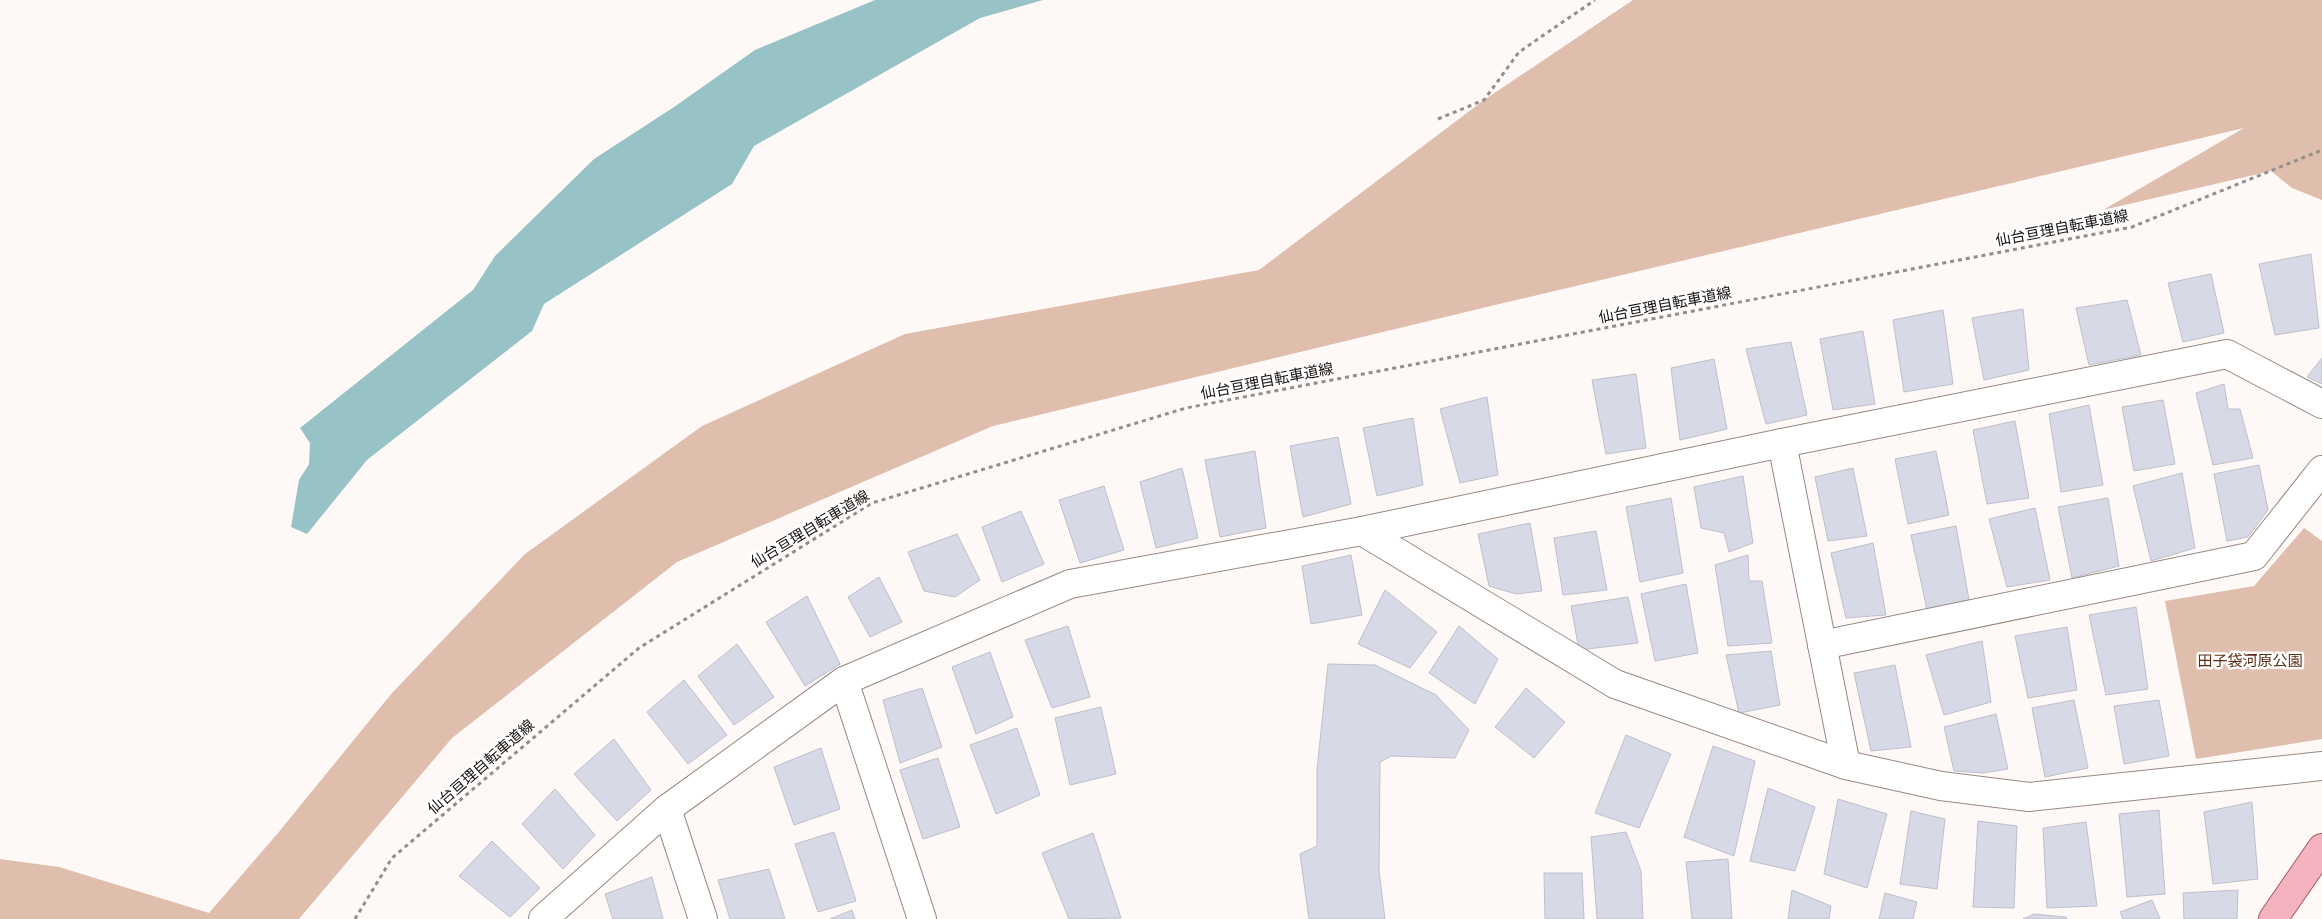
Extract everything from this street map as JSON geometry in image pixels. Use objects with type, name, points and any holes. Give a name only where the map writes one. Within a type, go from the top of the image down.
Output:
[{"type":"main road","points":[[2273,919],[2322,848]]},
{"type":"street","points":[[543,919],[667,809],[844,681],[1070,584],[1362,531],[1782,443],[2227,354],[2322,404]]},
{"type":"street","points":[[1782,443],[1846,765]]},
{"type":"street","points":[[1822,645],[2254,556],[2322,470]]},
{"type":"street","points":[[1362,531],[1615,684],[1846,765],[1941,786],[2029,796],[2322,766]]},
{"type":"street","points":[[844,681],[922,919]]},
{"type":"street","points":[[667,809],[703,919]]},
{"type":"path","points":[[1438,119],[1484,100],[1519,52],[1595,0]]},
{"type":"path","name":"仙台亘理自転車道線","points":[[355,919],[392,858],[639,648],[872,502],[1186,408],[2132,227],[2322,150]]},
{"type":"green space","points":[[1633,0],[2322,0],[2322,200],[2292,188],[2271,171],[2103,210],[2244,128],[993,426],[677,562],[452,738],[299,919],[0,919],[0,859],[59,867],[209,913],[278,833],[392,693],[525,554],[702,426],[905,334],[1259,270],[1484,100]]},
{"type":"green space","name":"田子袋河原公園","points":[[2304,528],[2322,541],[2322,739],[2196,759],[2165,601],[2254,586]]},
{"type":"water","points":[[875,0],[1043,0],[980,18],[754,146],[732,184],[544,304],[532,331],[367,460],[307,534],[291,527],[299,480],[309,464],[310,443],[300,428],[473,290],[495,256],[594,159],[674,107],[755,50]]},
{"type":"building","points":[[2311,254],[2319,328],[2275,335],[2259,264]]},
{"type":"building","points":[[2211,274],[2224,333],[2183,342],[2168,283]]},
{"type":"building","points":[[2127,300],[2141,355],[2089,365],[2076,308]]},
{"type":"building","points":[[2023,309],[2029,370],[1984,380],[1972,318]]},
{"type":"building","points":[[1943,310],[1953,384],[1904,392],[1893,320]]},
{"type":"building","points":[[1863,331],[1875,404],[1833,410],[1820,339]]},
{"type":"building","points":[[1791,342],[1807,415],[1766,424],[1746,349]]},
{"type":"building","points":[[2322,358],[2322,384],[2307,377]]},
{"type":"building","points":[[1714,359],[1727,429],[1680,440],[1671,368]]},
{"type":"building","points":[[1636,374],[1646,448],[1606,454],[1592,380]]},
{"type":"building","points":[[2224,384],[2228,409],[2240,409],[2253,458],[2213,465],[2196,393]]},
{"type":"building","points":[[1487,397],[1498,475],[1460,483],[1440,409]]},
{"type":"building","points":[[2163,400],[2175,464],[2134,471],[2122,407]]},
{"type":"building","points":[[2089,405],[2103,485],[2061,492],[2049,414]]},
{"type":"building","points":[[1413,418],[1423,485],[1377,496],[1363,428]]},
{"type":"building","points":[[2015,421],[2029,498],[1987,504],[1973,430]]},
{"type":"building","points":[[1338,437],[1351,504],[1303,517],[1290,446]]},
{"type":"building","points":[[1255,451],[1266,528],[1220,537],[1205,460]]},
{"type":"building","points":[[1936,451],[1949,515],[1908,524],[1895,459]]},
{"type":"building","points":[[2259,465],[2268,510],[2248,537],[2227,541],[2214,474]]},
{"type":"building","points":[[1182,468],[1198,538],[1156,548],[1140,482]]},
{"type":"building","points":[[1853,468],[1867,536],[1828,541],[1815,477]]},
{"type":"building","points":[[2182,473],[2195,548],[2151,561],[2133,486]]},
{"type":"building","points":[[1743,476],[1753,543],[1729,552],[1724,533],[1701,528],[1694,487]]},
{"type":"building","points":[[1104,486],[1124,550],[1080,563],[1059,500]]},
{"type":"building","points":[[1671,498],[1683,573],[1640,582],[1626,507]]},
{"type":"building","points":[[2108,498],[2119,566],[2072,578],[2058,507]]},
{"type":"building","points":[[2035,508],[2050,580],[2007,587],[1989,519]]},
{"type":"building","points":[[1021,511],[1044,564],[1002,582],[982,527]]},
{"type":"building","points":[[1530,523],[1542,591],[1516,594],[1489,586],[1478,534]]},
{"type":"building","points":[[1956,526],[1969,600],[1927,610],[1911,535]]},
{"type":"building","points":[[1596,531],[1607,590],[1563,595],[1554,538]]},
{"type":"building","points":[[957,534],[980,580],[955,597],[924,591],[908,552]]},
{"type":"building","points":[[1873,543],[1886,615],[1846,618],[1831,553]]},
{"type":"building","points":[[1351,555],[1362,615],[1311,624],[1302,566]]},
{"type":"building","points":[[1748,555],[1749,581],[1762,581],[1772,643],[1728,646],[1715,565]]},
{"type":"building","points":[[879,577],[902,622],[870,637],[848,597]]},
{"type":"building","points":[[1686,584],[1698,653],[1655,661],[1641,594]]},
{"type":"building","points":[[1385,590],[1437,632],[1410,668],[1358,644]]},
{"type":"building","points":[[807,596],[840,664],[805,686],[766,622]]},
{"type":"building","points":[[1628,597],[1638,643],[1579,650],[1571,606]]},
{"type":"building","points":[[2136,607],[2148,689],[2106,695],[2089,615]]},
{"type":"building","points":[[1068,626],[1090,697],[1052,708],[1025,640]]},
{"type":"building","points":[[1459,626],[1498,659],[1475,704],[1429,673]]},
{"type":"building","points":[[2067,627],[2077,690],[2028,698],[2015,636]]},
{"type":"building","points":[[1982,641],[1991,702],[1944,715],[1926,655]]},
{"type":"building","points":[[737,644],[774,697],[734,725],[698,676]]},
{"type":"building","points":[[1771,651],[1780,705],[1739,713],[1726,655]]},
{"type":"building","points":[[990,652],[1013,717],[976,734],[952,667]]},
{"type":"building","points":[[1328,664],[1375,665],[1436,695],[1469,730],[1455,758],[1391,756],[1380,762],[1379,871],[1385,919],[1309,919],[1300,854],[1317,846],[1317,770]]},
{"type":"building","points":[[1895,665],[1911,747],[1871,751],[1854,673]]},
{"type":"building","points":[[684,680],[727,735],[688,764],[647,712]]},
{"type":"building","points":[[922,688],[942,747],[900,763],[883,700]]},
{"type":"building","points":[[1526,688],[1565,722],[1534,758],[1495,727]]},
{"type":"building","points":[[2074,700],[2088,768],[2045,777],[2032,708]]},
{"type":"building","points":[[2159,700],[2169,756],[2124,764],[2114,706]]},
{"type":"building","points":[[1101,707],[1116,774],[1070,785],[1055,718]]},
{"type":"building","points":[[1996,714],[2008,769],[1983,773],[1954,771],[1944,727]]},
{"type":"building","points":[[1017,728],[1040,795],[996,814],[970,745]]},
{"type":"building","points":[[1626,735],[1671,754],[1639,828],[1595,813]]},
{"type":"building","points":[[614,739],[651,790],[617,821],[574,774]]},
{"type":"building","points":[[1713,746],[1755,761],[1734,856],[1684,837]]},
{"type":"building","points":[[821,748],[840,809],[794,825],[774,767]]},
{"type":"building","points":[[938,758],[960,827],[923,839],[900,770]]},
{"type":"building","points":[[1768,788],[1815,807],[1795,871],[1750,861]]},
{"type":"building","points":[[555,789],[595,835],[563,869],[522,824]]},
{"type":"building","points":[[1838,799],[1887,814],[1867,888],[1824,874]]},
{"type":"building","points":[[2252,802],[2258,879],[2213,884],[2204,812]]},
{"type":"building","points":[[2159,810],[2165,894],[2127,897],[2119,814]]},
{"type":"building","points":[[1911,811],[1945,819],[1937,889],[1900,884]]},
{"type":"building","points":[[1978,821],[2017,826],[2014,908],[1973,907]]},
{"type":"building","points":[[2086,822],[2097,906],[2047,908],[2043,828]]},
{"type":"building","points":[[834,832],[856,901],[818,912],[795,844]]},
{"type":"building","points":[[1626,832],[1641,871],[1643,919],[1597,919],[1591,837]]},
{"type":"building","points":[[1093,833],[1121,918],[1069,919],[1042,853]]},
{"type":"building","points":[[492,841],[540,888],[510,917],[459,876]]},
{"type":"building","points":[[1728,859],[1732,919],[1692,919],[1686,862]]},
{"type":"building","points":[[769,869],[785,919],[730,919],[718,880]]},
{"type":"building","points":[[1544,873],[1582,873],[1584,919],[1545,919]]},
{"type":"building","points":[[652,877],[663,919],[613,919],[605,894]]},
{"type":"building","points":[[1792,890],[1831,906],[1829,919],[1788,919]]},
{"type":"building","points":[[2238,890],[2237,919],[2184,919],[2183,893]]},
{"type":"building","points":[[1885,893],[1917,902],[1913,919],[1879,919]]},
{"type":"building","points":[[2152,900],[2160,919],[2123,919],[2120,912]]},
{"type":"building","points":[[852,910],[855,919],[830,919]]},
{"type":"building","points":[[2034,914],[2066,917],[2067,919],[2023,919]]}]
